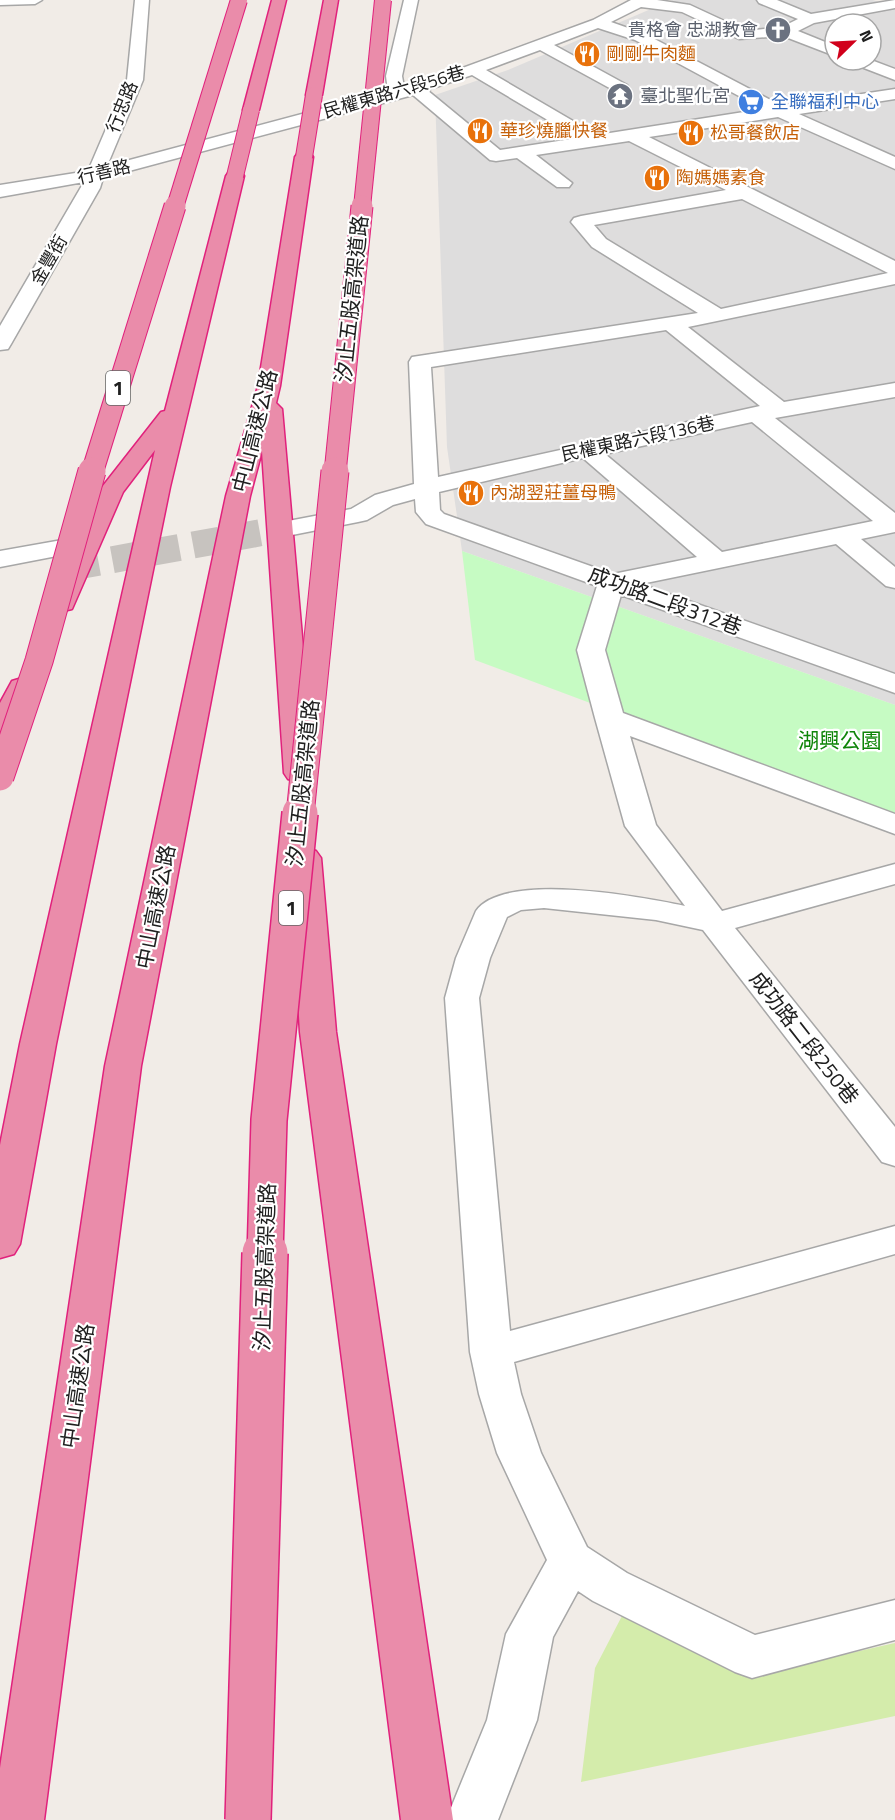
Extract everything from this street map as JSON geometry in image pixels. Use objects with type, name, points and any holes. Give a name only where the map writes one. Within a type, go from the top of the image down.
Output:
[{"type":"highway","name":"1","points":[[0,777],[39,661],[93,469],[239,0]]},
{"type":"highway","points":[[0,1244],[38,1044],[176,408],[279,0]]},
{"type":"highway","name":"中山高速公路","points":[[19,1810],[123,1066],[238,496],[269,386],[331,0]]},
{"type":"highway","name":"汐止五股高架道路","points":[[248,1820],[269,1120],[383,0]]},
{"type":"highway","points":[[269,386],[318,1032],[427,1820]]},
{"type":"highway","points":[[0,732],[60,610],[111,491],[176,408]]},
{"type":"street","points":[[0,1],[35,0]]},
{"type":"street","name":"行忠路","points":[[97,168],[135,80],[142,0]]},
{"type":"street","points":[[397,94],[394,76],[411,0]]},
{"type":"street","points":[[764,0],[810,19]]},
{"type":"street","points":[[640,1],[685,8],[744,36],[785,31],[810,19],[895,4]]},
{"type":"street","name":"民權東路六段56巷","points":[[139,164],[397,94],[598,23],[640,1]]},
{"type":"street","points":[[598,23],[640,37],[778,111],[895,164]]},
{"type":"street","points":[[785,31],[823,46]]},
{"type":"street","points":[[540,43],[621,88]]},
{"type":"street","points":[[473,69],[595,141]]},
{"type":"street","points":[[415,88],[496,156],[895,94]]},
{"type":"street","points":[[633,136],[895,269]]},
{"type":"street","points":[[520,152],[563,183]]},
{"type":"street","name":"行善路","points":[[0,176],[139,164]]},
{"type":"street","name":"行善路","points":[[0,191],[97,168]]},
{"type":"street","name":"金豐街","points":[[0,344],[90,191],[97,168]]},
{"type":"street","points":[[718,316],[599,243],[581,222],[743,193]]},
{"type":"street","points":[[425,489],[420,362],[718,316],[895,278]]},
{"type":"street","points":[[670,323],[894,524]]},
{"type":"street","name":"民權東路六段136巷","points":[[293,517],[358,514],[384,500],[473,475],[767,412],[895,390]]},
{"type":"street","points":[[586,450],[717,561]]},
{"type":"street","name":"成功路二段312巷","points":[[425,489],[428,512],[435,519],[895,684]]},
{"type":"street","points":[[612,582],[894,524]]},
{"type":"street","points":[[841,535],[895,580]]},
{"type":"street","points":[[0,559],[75,556],[0,580]]},
{"type":"street","name":"成功路二段250巷","points":[[612,582],[591,650],[641,826],[714,923],[895,1153]]},
{"type":"street","points":[[610,718],[895,825]]},
{"type":"street","points":[[895,874],[714,923],[656,910],[544,898],[514,901],[493,911],[473,958],[462,998],[491,1352],[500,1394],[519,1453],[571,1561],[610,1587],[752,1657],[895,1620]]},
{"type":"street","points":[[491,1352],[895,1240]]},
{"type":"street","points":[[472,1820],[512,1720],[530,1634],[571,1561]]},
{"type":"shaded area","points":[[672,0],[873,0],[895,8],[895,705],[462,551],[447,447],[435,95],[508,70]]},
{"type":"green space","name":"湖興公園","points":[[462,551],[895,705],[895,817],[475,660]]},
{"type":"green space","points":[[623,1614],[784,1668],[895,1643],[895,1716],[581,1782],[595,1668]]},
{"type":"tunnel","points":[[72,567],[292,527]]},
{"type":"place","name":"貴格會 忠湖教會","points":[[778,30]]},
{"type":"place","name":"剛剛牛肉麵","points":[[587,54]]},
{"type":"place","name":"臺北聖化宮","points":[[620,96]]},
{"type":"place","name":"全聯福利中心","points":[[751,102]]},
{"type":"place","name":"華珍燒臘快餐","points":[[480,131]]},
{"type":"place","name":"松哥餐飲店","points":[[691,133]]},
{"type":"place","name":"陶媽媽素食","points":[[657,178]]},
{"type":"place","name":"內湖翌莊薑母鴨","points":[[471,493]]}]
